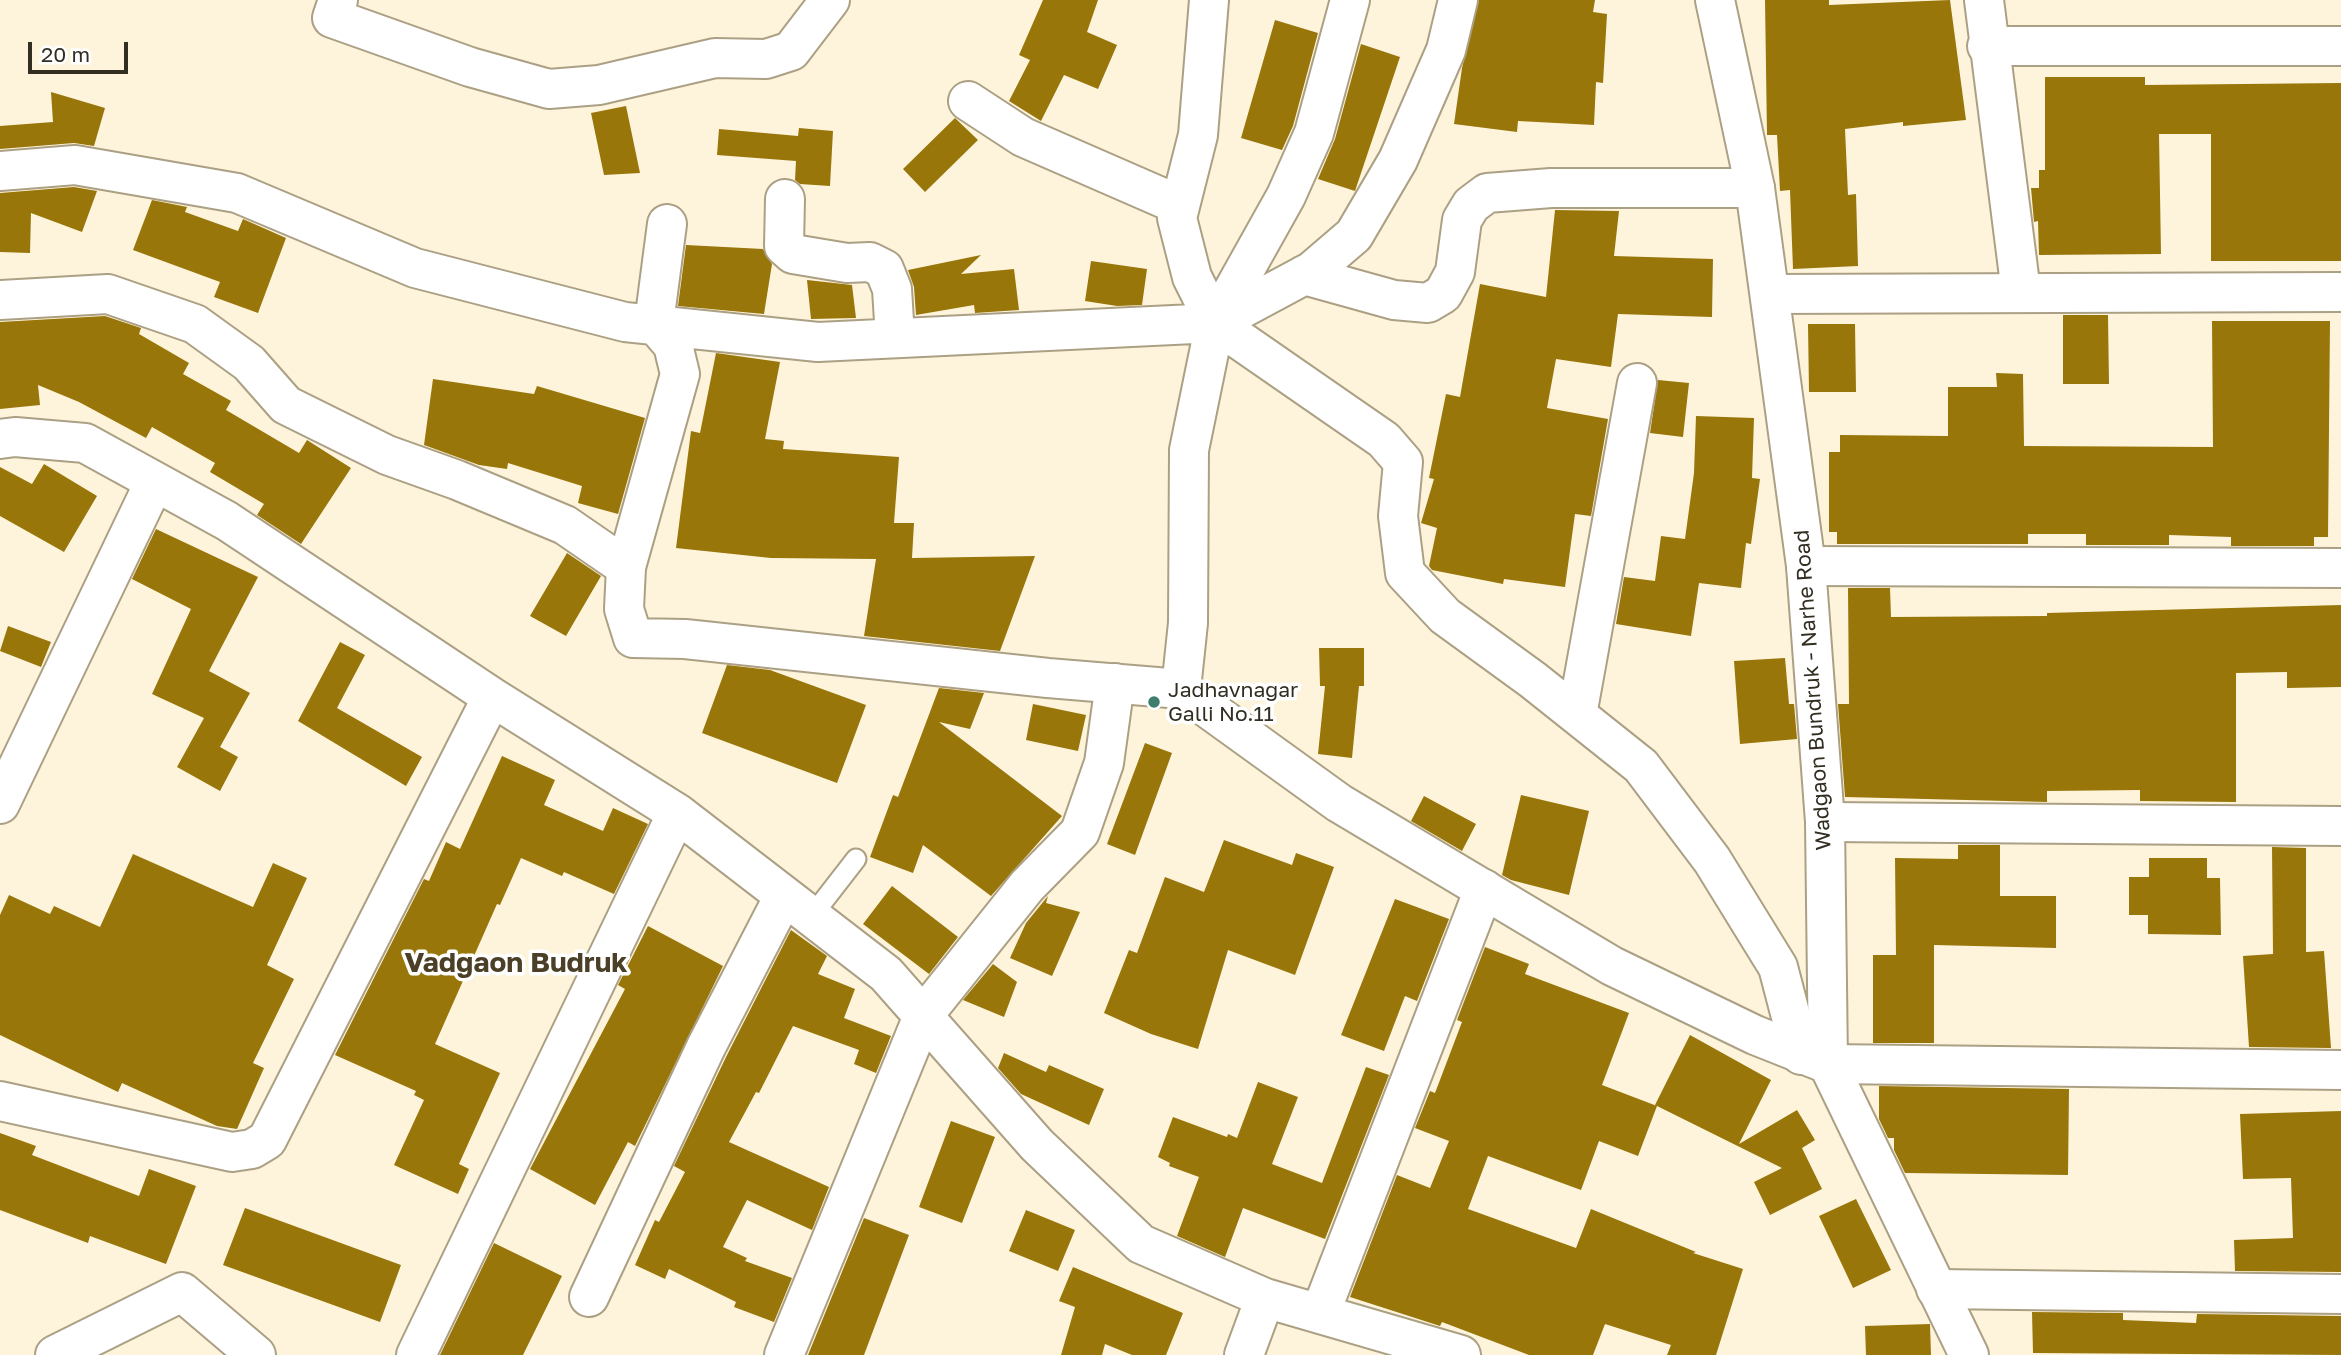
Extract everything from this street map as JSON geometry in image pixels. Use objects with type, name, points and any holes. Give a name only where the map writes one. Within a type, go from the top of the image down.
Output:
[{"type":"street","points":[[338,0],[332,18],[470,67],[549,89],[599,85],[715,58],[766,59],[791,51],[830,0]]},
{"type":"street","points":[[1209,0],[1198,135],[1177,218],[1192,278],[1215,323],[1384,440],[1403,462],[1398,516],[1405,573],[1445,616],[1641,766],[1712,860],[1778,967],[1815,1060]]},
{"type":"street","points":[[1181,689],[1188,623],[1189,450],[1215,323],[1286,196],[1314,133],[1350,0]]},
{"type":"street","points":[[0,171],[75,165],[237,193],[415,268],[625,322],[818,342],[1215,323],[1304,275],[1354,235],[1398,160],[1446,50],[1458,0]]},
{"type":"street","name":"Wadgaon Bundruk - Narhe Road","points":[[1715,0],[1755,188],[1807,566],[1825,822],[1815,1060],[1969,1355]]},
{"type":"street","points":[[1984,0],[1987,46],[2021,292]]},
{"type":"street","points":[[1987,46],[2341,46]]},
{"type":"street","points":[[968,101],[1023,137],[1180,205]]},
{"type":"street","points":[[1304,275],[1394,300],[1428,303],[1443,294],[1455,272],[1462,220],[1471,205],[1487,193],[1551,188],[1755,188]]},
{"type":"street","points":[[785,199],[784,246],[793,254],[847,263],[870,262],[884,269],[892,289],[895,337]]},
{"type":"street","points":[[667,224],[654,323],[673,345],[680,374],[626,566],[624,609],[633,638],[685,639],[1181,689],[1339,803],[1612,966],[1815,1060],[2341,1070]]},
{"type":"street","points":[[1770,295],[2341,292]]},
{"type":"street","points":[[0,300],[108,294],[195,324],[249,363],[286,405],[387,455],[457,480],[565,525],[626,566]]},
{"type":"street","points":[[1577,715],[1637,383]]},
{"type":"street","points":[[0,439],[85,443],[227,521],[492,697],[677,813],[886,974],[1037,1145],[1141,1244],[1265,1298],[1461,1355]]},
{"type":"street","points":[[0,804],[154,483]]},
{"type":"street","points":[[1807,566],[2341,568]]},
{"type":"street","points":[[784,1355],[923,1016],[1027,886],[1080,832],[1104,763],[1115,684]]},
{"type":"street","points":[[0,1101],[232,1152],[252,1149],[267,1139],[492,697]]},
{"type":"street","points":[[416,1355],[677,813]]},
{"type":"street","points":[[1825,822],[2341,826]]},
{"type":"street","points":[[1320,1314],[1484,889]]},
{"type":"street","points":[[589,1297],[706,1047],[798,906]]},
{"type":"street","points":[[1936,1289],[2341,1294]]},
{"type":"street","points":[[55,1355],[182,1292],[256,1355]]},
{"type":"street","points":[[1244,1355],[1265,1298]]},
{"type":"lane","points":[[798,906],[856,859]]},
{"type":"building","points":[[1043,0],[1098,0],[1087,32],[1117,45],[1098,89],[1064,75],[1041,121],[1009,101],[1030,60],[1019,55]]},
{"type":"building","points":[[1479,0],[1595,0],[1593,12],[1607,14],[1603,83],[1596,82],[1594,125],[1518,121],[1517,132],[1454,124],[1462,68]]},
{"type":"building","points":[[1765,0],[1829,0],[1829,5],[1950,0],[1966,120],[1903,126],[1903,122],[1845,129],[1848,195],[1856,194],[1858,266],[1793,269],[1790,190],[1780,191],[1777,135],[1767,135]]},
{"type":"building","points":[[1275,20],[1318,33],[1293,126],[1282,150],[1241,138]]},
{"type":"building","points":[[1361,44],[1400,57],[1355,191],[1318,179],[1335,139]]},
{"type":"building","points":[[2045,77],[2145,77],[2145,85],[2341,83],[2341,261],[2211,261],[2211,134],[2159,134],[2161,254],[2039,255],[2038,221],[2034,222],[2031,188],[2039,188],[2039,170],[2045,170]]},
{"type":"building","points":[[51,92],[105,108],[94,146],[74,143],[0,149],[0,126],[53,122]]},
{"type":"building","points":[[626,106],[640,173],[604,175],[591,113]]},
{"type":"building","points":[[955,118],[978,140],[925,192],[903,169]]},
{"type":"building","points":[[799,128],[833,131],[830,186],[800,184],[795,180],[796,161],[717,155],[719,129],[798,136]]},
{"type":"building","points":[[74,187],[97,191],[82,232],[31,213],[30,253],[0,252],[0,193]]},
{"type":"building","points":[[152,200],[187,207],[185,212],[238,231],[243,219],[286,238],[258,313],[214,297],[220,282],[133,250]]},
{"type":"building","points":[[1555,210],[1619,211],[1614,256],[1713,259],[1712,317],[1618,314],[1611,367],[1556,359],[1547,408],[1608,419],[1591,516],[1575,514],[1565,587],[1504,579],[1503,584],[1432,570],[1429,566],[1437,528],[1421,523],[1434,479],[1429,478],[1446,394],[1460,397],[1480,284],[1546,297]]},
{"type":"building","points":[[686,245],[763,249],[772,264],[764,314],[678,306]]},
{"type":"building","points":[[981,255],[961,274],[1014,269],[1019,310],[975,313],[974,305],[916,315],[914,287],[908,270]]},
{"type":"building","points":[[1091,261],[1147,269],[1142,305],[1117,306],[1085,301]]},
{"type":"building","points":[[807,280],[852,285],[856,318],[811,319]]},
{"type":"building","points":[[2063,315],[2108,315],[2109,384],[2063,384]]},
{"type":"building","points":[[105,316],[141,328],[139,334],[189,363],[183,374],[231,401],[226,410],[299,453],[307,440],[351,468],[301,544],[257,515],[264,504],[210,472],[215,463],[152,427],[146,438],[79,402],[38,385],[40,405],[0,409],[0,322]]},
{"type":"building","points":[[2212,321],[2330,321],[2328,537],[2314,537],[2314,546],[2231,546],[2231,537],[2169,535],[2169,545],[2086,545],[2086,534],[2028,534],[2028,544],[1837,544],[1837,532],[1829,532],[1829,452],[1840,452],[1840,435],[1948,436],[1948,387],[1997,387],[1996,373],[2023,374],[2024,446],[2213,447]]},
{"type":"building","points":[[1808,324],[1855,324],[1856,392],[1809,392]]},
{"type":"building","points":[[716,353],[780,362],[765,439],[784,441],[783,449],[899,457],[894,523],[914,523],[912,558],[1035,556],[1000,651],[864,636],[876,559],[771,558],[676,548],[691,431],[700,433]]},
{"type":"building","points":[[433,379],[534,394],[537,386],[645,418],[618,514],[578,503],[582,486],[508,463],[507,469],[479,465],[424,445]]},
{"type":"building","points":[[1658,380],[1689,383],[1683,437],[1650,433]]},
{"type":"building","points":[[1696,416],[1754,418],[1752,478],[1760,479],[1751,544],[1746,543],[1741,588],[1699,583],[1691,636],[1616,624],[1624,577],[1655,581],[1661,536],[1685,539],[1694,473]]},
{"type":"building","points":[[44,464],[97,496],[64,552],[0,516],[0,467],[32,484]]},
{"type":"building","points":[[156,529],[258,577],[209,671],[250,693],[220,747],[238,757],[220,791],[177,767],[204,718],[152,694],[191,609],[132,579]]},
{"type":"building","points":[[567,553],[601,576],[566,636],[530,616]]},
{"type":"building","points":[[1848,588],[1890,588],[1891,617],[2047,616],[2047,613],[2341,605],[2341,687],[2287,688],[2287,672],[2236,673],[2236,802],[2140,801],[2140,790],[2047,791],[2047,802],[1845,797],[1838,704],[1849,704]]},
{"type":"building","points":[[8,626],[51,642],[41,667],[0,651]]},
{"type":"building","points":[[340,642],[365,655],[337,708],[422,757],[406,786],[298,721]]},
{"type":"building","points":[[1319,648],[1364,648],[1364,686],[1359,686],[1352,758],[1318,754],[1325,686],[1320,686]]},
{"type":"building","points":[[1785,658],[1789,704],[1794,704],[1797,739],[1740,744],[1734,661]]},
{"type":"building","points":[[727,665],[770,670],[866,705],[837,783],[702,733]]},
{"type":"building","points":[[939,688],[984,693],[970,729],[939,722],[1062,816],[991,896],[923,845],[913,873],[870,857],[893,795],[898,797]]},
{"type":"building","points":[[1033,704],[1086,715],[1078,751],[1026,740]]},
{"type":"building","points":[[1145,743],[1172,753],[1135,855],[1107,844]]},
{"type":"building","points":[[502,756],[555,780],[544,805],[603,831],[613,808],[648,824],[614,894],[564,872],[562,876],[521,858],[500,905],[497,904],[435,1044],[500,1073],[459,1164],[469,1169],[458,1194],[394,1165],[424,1100],[414,1095],[416,1091],[335,1055],[424,879],[429,881],[446,842],[460,849]]},
{"type":"building","points":[[1521,795],[1589,811],[1569,895],[1511,880],[1502,875]]},
{"type":"building","points":[[1424,796],[1476,824],[1462,851],[1411,821]]},
{"type":"building","points":[[1224,840],[1292,865],[1296,853],[1334,867],[1295,975],[1228,950],[1198,1049],[1151,1034],[1104,1013],[1129,950],[1137,953],[1165,877],[1204,892]]},
{"type":"building","points":[[1958,845],[2000,845],[2000,896],[2056,896],[2056,948],[1934,945],[1934,1043],[1873,1043],[1873,955],[1896,955],[1895,858],[1958,859]]},
{"type":"building","points":[[2272,847],[2306,848],[2306,952],[2324,951],[2331,1048],[2249,1047],[2243,956],[2273,954]]},
{"type":"building","points":[[133,854],[253,907],[273,863],[307,878],[267,965],[294,979],[253,1063],[264,1068],[237,1129],[217,1126],[122,1083],[118,1092],[0,1035],[0,915],[9,895],[50,914],[54,906],[100,927]]},
{"type":"building","points":[[2149,858],[2207,858],[2207,878],[2220,878],[2221,935],[2148,934],[2148,915],[2129,915],[2129,877],[2149,877]]},
{"type":"building","points":[[892,886],[958,937],[929,974],[863,924]]},
{"type":"building","points":[[1048,896],[1046,903],[1080,912],[1052,976],[1010,958],[1026,923]]},
{"type":"building","points":[[1395,899],[1449,919],[1417,1001],[1405,996],[1384,1051],[1341,1035]]},
{"type":"building","points":[[648,926],[723,966],[635,1146],[628,1142],[595,1205],[530,1169],[625,989],[618,985]]},
{"type":"building","points":[[791,930],[827,956],[818,974],[855,989],[844,1018],[891,1036],[876,1073],[854,1064],[859,1050],[793,1026],[759,1093],[756,1092],[729,1142],[829,1187],[812,1230],[747,1200],[723,1247],[747,1258],[745,1261],[792,1278],[774,1322],[734,1307],[736,1302],[669,1269],[665,1279],[635,1265],[655,1220],[659,1222],[685,1172],[674,1166]]},
{"type":"building","points":[[1485,947],[1529,964],[1525,974],[1629,1013],[1602,1085],[1657,1106],[1638,1156],[1599,1141],[1581,1190],[1488,1156],[1468,1209],[1576,1248],[1591,1209],[1696,1252],[1693,1253],[1743,1269],[1716,1355],[1667,1355],[1671,1345],[1605,1324],[1593,1355],[1529,1355],[1442,1322],[1440,1326],[1350,1297],[1397,1175],[1430,1188],[1449,1141],[1415,1128],[1430,1091],[1435,1093],[1462,1022],[1457,1020]]},
{"type":"building","points":[[993,964],[1017,982],[1004,1017],[963,1000]]},
{"type":"building","points":[[1690,1035],[1771,1080],[1739,1144],[1797,1110],[1815,1140],[1802,1148],[1822,1189],[1770,1215],[1754,1182],[1782,1168],[1655,1105]]},
{"type":"building","points":[[1004,1053],[1046,1072],[1049,1065],[1104,1089],[1089,1125],[1021,1094],[998,1068]]},
{"type":"building","points":[[1366,1067],[1389,1075],[1325,1239],[1243,1208],[1225,1257],[1177,1236],[1199,1177],[1169,1166],[1170,1163],[1158,1157],[1173,1117],[1227,1137],[1228,1134],[1237,1138],[1258,1082],[1298,1097],[1272,1164],[1322,1183]]},
{"type":"building","points":[[1879,1086],[2069,1089],[2068,1175],[1905,1173],[1894,1150],[1894,1138],[1888,1138],[1879,1119]]},
{"type":"building","points":[[2341,1111],[2341,1272],[2235,1271],[2234,1240],[2293,1238],[2291,1178],[2243,1179],[2240,1114]]},
{"type":"building","points":[[951,1121],[995,1137],[962,1223],[919,1207]]},
{"type":"building","points":[[0,1133],[36,1146],[32,1155],[139,1196],[149,1169],[196,1186],[166,1264],[90,1236],[88,1243],[0,1210]]},
{"type":"building","points":[[1856,1199],[1891,1270],[1853,1288],[1819,1216]]},
{"type":"building","points":[[245,1208],[401,1265],[380,1322],[223,1265]]},
{"type":"building","points":[[1026,1210],[1075,1230],[1058,1271],[1009,1251]]},
{"type":"building","points":[[864,1218],[909,1235],[864,1355],[808,1355]]},
{"type":"building","points":[[494,1243],[562,1276],[523,1355],[440,1355]]},
{"type":"building","points":[[1073,1267],[1183,1313],[1166,1355],[1132,1355],[1105,1344],[1102,1355],[1061,1355],[1075,1307],[1059,1301]]},
{"type":"building","points":[[2032,1312],[2123,1313],[2123,1320],[2196,1323],[2197,1314],[2341,1316],[2341,1355],[2033,1353]]},
{"type":"building","points":[[1930,1324],[1931,1355],[1866,1355],[1865,1326]]},
{"type":"place","name":"Jadhavnagar Galli No.11","points":[[1154,702]]},
{"type":"district","name":"Vadgaon Budruk","points":[[516,963]]}]
